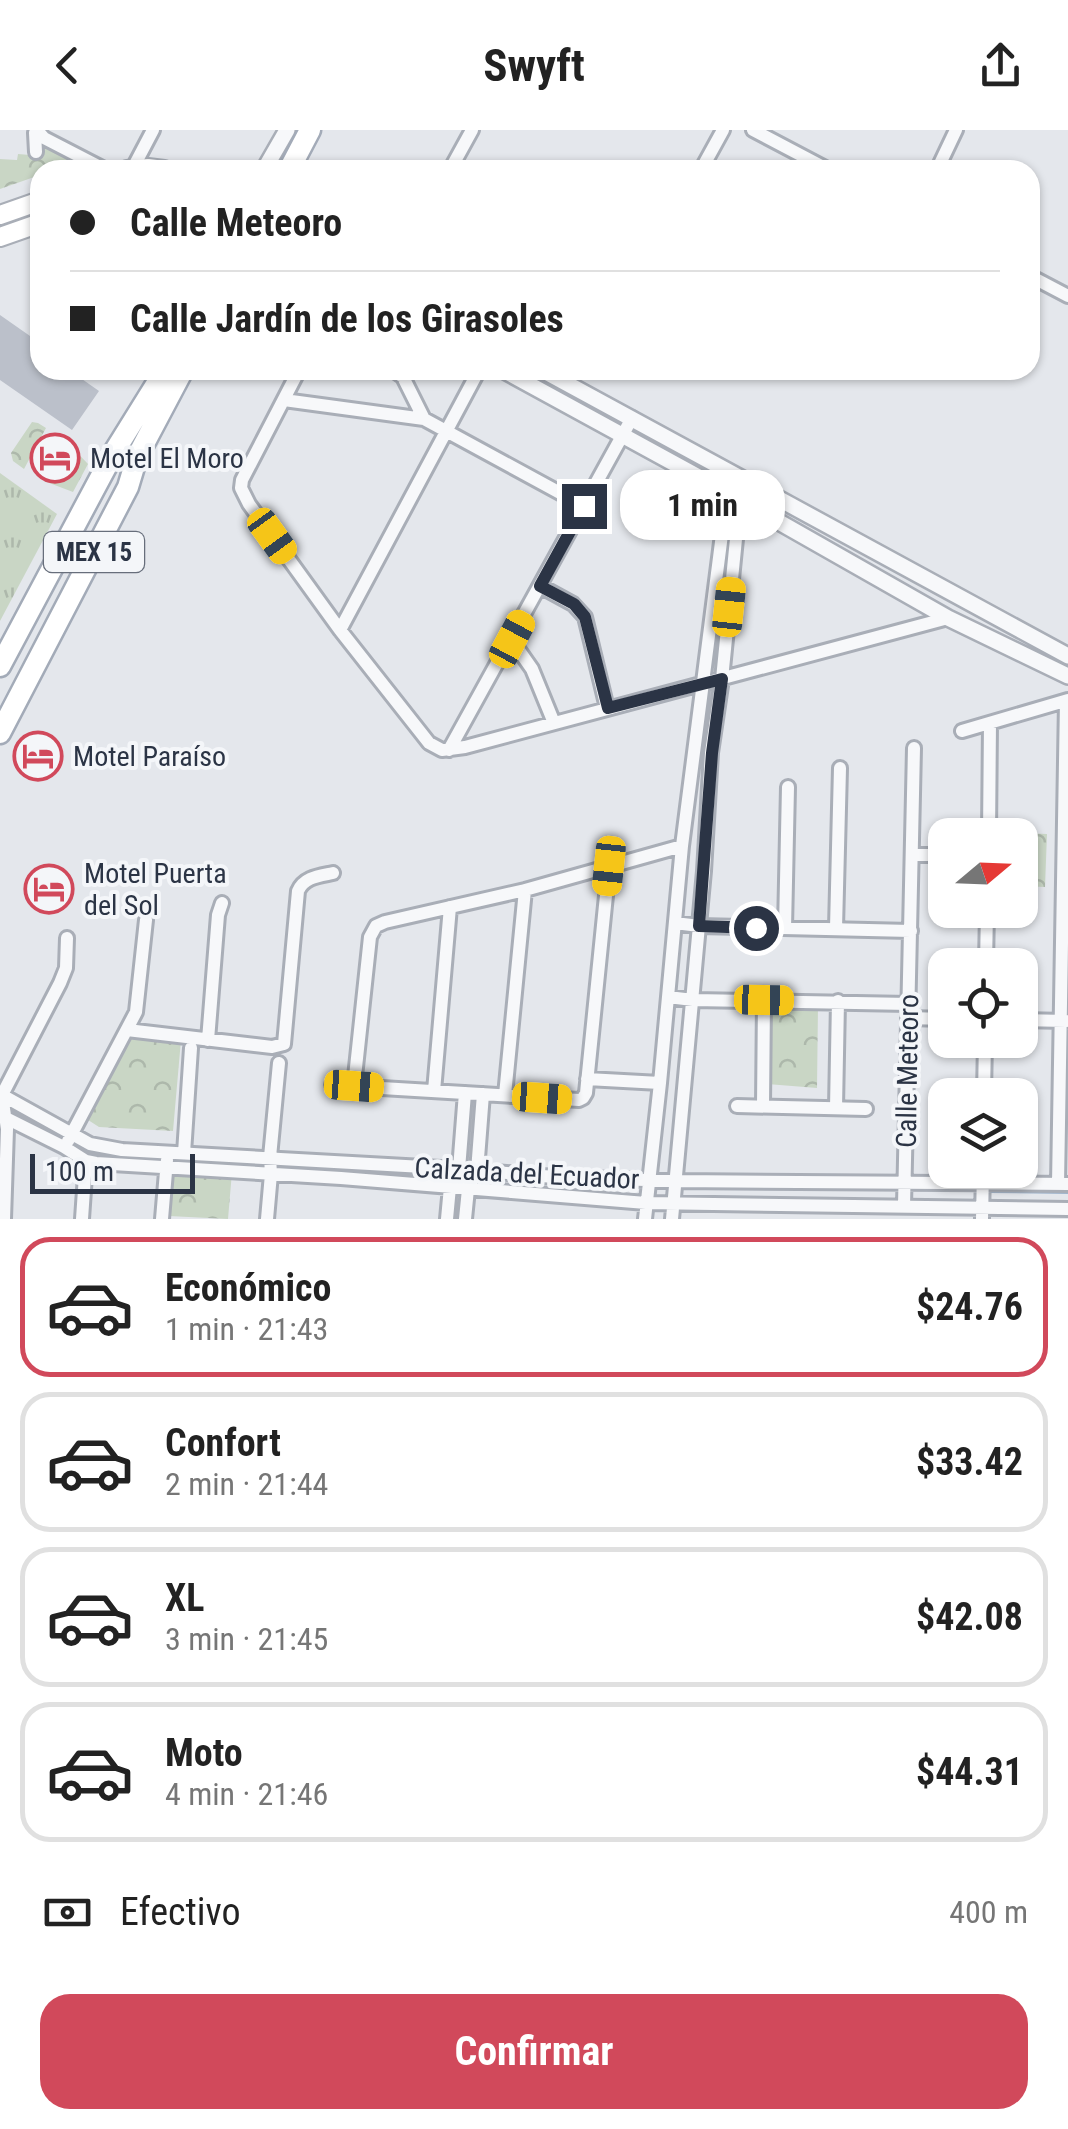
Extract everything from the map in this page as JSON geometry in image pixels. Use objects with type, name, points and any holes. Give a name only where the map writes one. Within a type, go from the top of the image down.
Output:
[{"type":"main road","points":[[282,160],[296,130]]},
{"type":"main road","points":[[298,160],[314,130]]},
{"type":"main road","points":[[0,215],[30,204]]},
{"type":"main road","points":[[0,237],[30,226]]},
{"type":"main road","name":"MEX 15","points":[[0,666],[155,380]]},
{"type":"main road","name":"MEX 15","points":[[0,733],[128,487],[140,450],[179,380]]},
{"type":"street","points":[[36,152],[38,130],[44,138],[87,160]]},
{"type":"street","points":[[135,160],[153,130]]},
{"type":"street","points":[[270,160],[287,130]]},
{"type":"street","points":[[456,160],[472,130]]},
{"type":"street","points":[[706,160],[723,130]]},
{"type":"street","points":[[753,130],[810,160]]},
{"type":"street","points":[[942,160],[956,130]]},
{"type":"street","points":[[1040,281],[1068,296]]},
{"type":"street","points":[[295,380],[241,488],[248,504],[340,630],[429,743],[442,750],[465,748],[948,618]]},
{"type":"street","points":[[404,380],[424,419]]},
{"type":"street","points":[[340,630],[474,380]]},
{"type":"street","points":[[522,380],[948,618],[1068,676]]},
{"type":"street","points":[[561,380],[1068,656]]},
{"type":"street","points":[[284,400],[424,419],[584,506]]},
{"type":"street","points":[[449,750],[632,418]]},
{"type":"street","points":[[672,1219],[712,753],[722,679],[736,475]]},
{"type":"street","points":[[645,1219],[682,846],[734,496]]},
{"type":"street","points":[[540,586],[574,604],[585,617],[608,708]]},
{"type":"street","points":[[512,639],[532,670],[554,723]]},
{"type":"street","points":[[962,731],[1067,700],[1063,1184]]},
{"type":"street","points":[[988,818],[990,722]]},
{"type":"street","name":"Calle Meteoro","points":[[904,1206],[914,748]]},
{"type":"street","points":[[836,928],[840,768]]},
{"type":"street","points":[[785,928],[788,787]]},
{"type":"street","points":[[354,1086],[372,932],[376,926],[682,846]]},
{"type":"street","points":[[912,855],[928,855]]},
{"type":"street","points":[[332,1085],[583,1098],[609,866]]},
{"type":"street","points":[[127,1030],[272,1046],[284,1044],[298,891],[310,878],[333,873]]},
{"type":"street","points":[[505,1095],[525,890]]},
{"type":"street","points":[[208,1040],[222,902]]},
{"type":"street","points":[[434,1092],[450,907]]},
{"type":"street","points":[[64,1147],[138,1004],[146,920]]},
{"type":"street","points":[[675,924],[911,931]]},
{"type":"street","points":[[4,1219],[7,1129],[1,1094],[66,968],[67,938]]},
{"type":"street","points":[[668,997],[838,1002],[928,1015]]},
{"type":"street","points":[[763,1106],[764,1000]]},
{"type":"street","points":[[836,1108],[838,1002]]},
{"type":"street","points":[[1038,1020],[1064,1021]]},
{"type":"street","points":[[184,1153],[191,1048]]},
{"type":"street","points":[[268,1219],[279,1063]]},
{"type":"street","points":[[587,1078],[660,1084]]},
{"type":"street","points":[[447,1219],[450,1187],[459,1169],[465,1093]]},
{"type":"street","name":"Calzada del Ecuador","points":[[1,1094],[102,1147],[554,1178],[928,1180]]},
{"type":"street","points":[[464,1219],[468,1189],[477,1171],[484,1094]]},
{"type":"street","points":[[737,1106],[866,1109]]},
{"type":"street","name":"Calzada del Ecuador","points":[[3,1116],[86,1161],[166,1168],[646,1203],[904,1206],[982,1214],[1068,1209]]},
{"type":"street","points":[[162,1219],[167,1152]]},
{"type":"street","points":[[82,1219],[86,1161]]},
{"type":"street","points":[[341,1178],[342,1162]]},
{"type":"street","points":[[552,1196],[554,1178]]},
{"type":"street","name":"Calzada del Ecuador","points":[[1038,1182],[1063,1184]]},
{"type":"street","points":[[982,1188],[982,1214]]},
{"type":"green space","points":[[43,144],[69,160],[30,160],[30,178],[0,189],[0,159],[17,160],[18,154],[42,156]]},
{"type":"green space","points":[[32,422],[46,428],[24,469],[13,461],[11,453]]},
{"type":"green space","points":[[66,441],[88,464],[73,492],[44,481]]},
{"type":"green space","points":[[0,473],[57,514],[0,621]]},
{"type":"green space","points":[[1038,834],[1047,834],[1045,887],[1038,887]]},
{"type":"green space","points":[[770,1006],[818,1006],[817,1088],[767,1084]]},
{"type":"green space","points":[[128,1035],[181,1040],[173,1131],[99,1127],[85,1118]]},
{"type":"green space","points":[[171,1167],[232,1172],[228,1219],[169,1216]]},
{"type":"building","points":[[0,315],[30,336],[30,380],[83,380],[99,391],[72,430],[0,380]]},
{"type":"waterway","points":[[991,1191],[1068,1192]]},
{"type":"place","name":"Motel El Moro","points":[[55,458]]},
{"type":"place","name":"Motel Paraíso","points":[[38,756]]},
{"type":"place","name":"Motel Puerta del Sol","points":[[49,889]]},
{"type":"route","points":[[584,506],[540,586],[574,604],[585,617],[608,708],[722,679],[712,753],[699,926],[756,928]]}]
